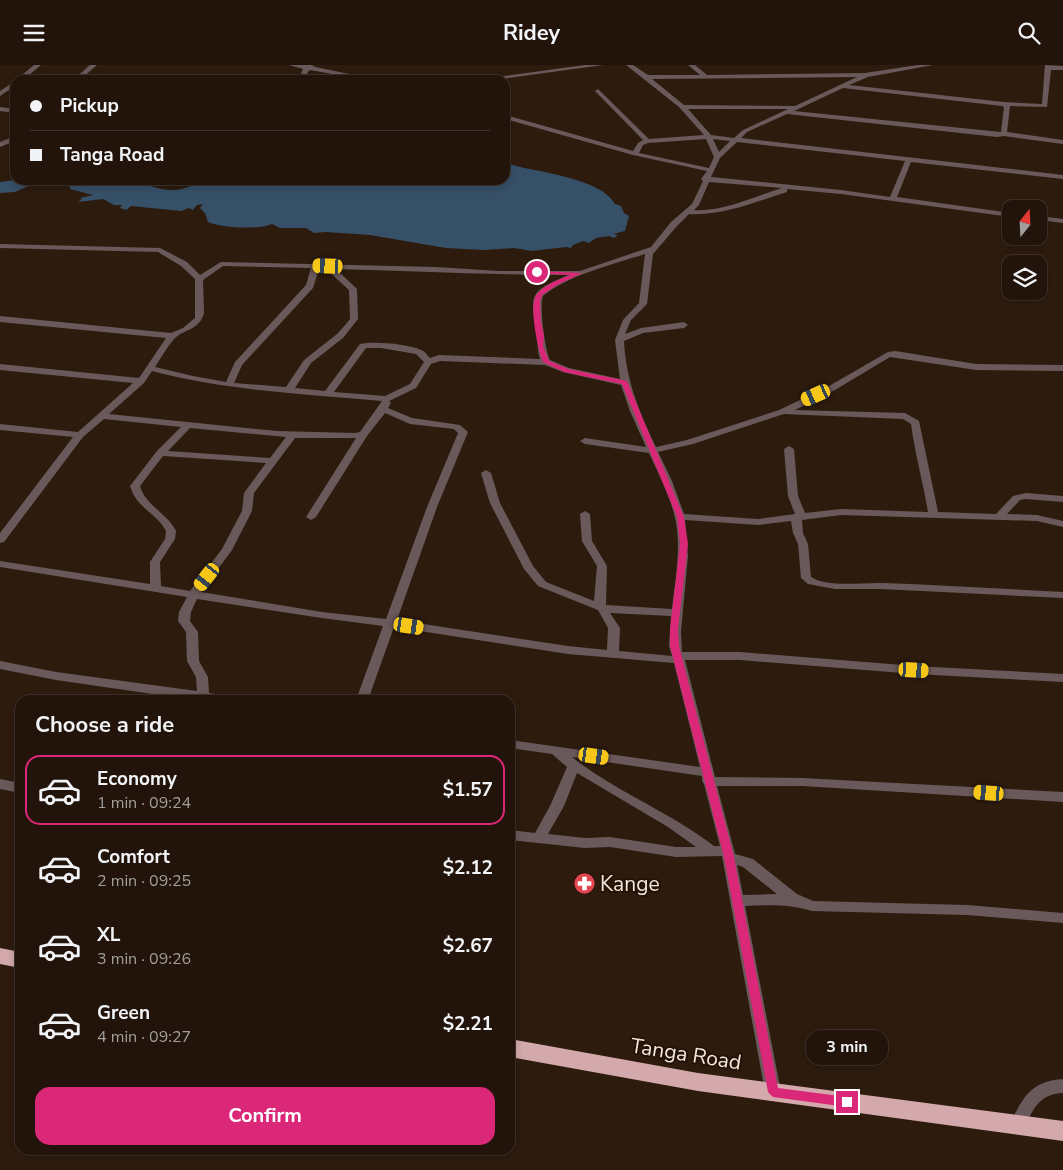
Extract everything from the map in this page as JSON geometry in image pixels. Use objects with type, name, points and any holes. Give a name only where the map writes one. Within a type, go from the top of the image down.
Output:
[{"type":"highway","points":[[0,957],[15,959]]},
{"type":"highway","name":"Tanga Road","points":[[515,1049],[698,1082],[1063,1131]]},
{"type":"street","points":[[25,75],[38,65]]},
{"type":"street","points":[[82,75],[94,65]]},
{"type":"street","points":[[292,65],[345,75]]},
{"type":"street","points":[[306,75],[304,73],[308,69],[318,65]]},
{"type":"street","points":[[510,76],[600,65]]},
{"type":"street","points":[[629,65],[648,77],[682,107],[710,137],[717,157]]},
{"type":"street","points":[[691,65],[705,76]]},
{"type":"street","points":[[648,77],[863,73],[930,65]]},
{"type":"street","points":[[842,86],[1004,104],[1045,105],[1048,67],[1063,68]]},
{"type":"street","points":[[773,1092],[728,854],[675,646],[676,613],[684,544],[680,517],[622,375],[620,340],[626,321],[632,311],[643,303],[647,262],[652,249],[695,205],[717,157],[751,127],[842,86],[863,73]]},
{"type":"street","points":[[598,91],[647,141]]},
{"type":"street","points":[[1004,104],[1007,106],[1004,134]]},
{"type":"street","points":[[682,107],[795,107]]},
{"type":"street","points":[[785,111],[1063,142]]},
{"type":"street","points":[[510,118],[708,174],[788,189],[841,192],[1002,214]]},
{"type":"street","points":[[635,154],[640,143],[647,141],[710,137],[1063,177]]},
{"type":"street","points":[[893,200],[897,185],[909,159]]},
{"type":"street","points":[[686,213],[725,209],[788,189]]},
{"type":"street","points":[[1048,219],[1063,221]]},
{"type":"street","points":[[0,246],[160,250],[184,263],[199,279],[197,298],[201,307],[201,316],[190,328],[172,336],[0,319]]},
{"type":"street","points":[[546,362],[540,346],[541,336],[537,301],[540,294],[554,284],[579,273],[652,249]]},
{"type":"street","points":[[199,279],[221,264],[498,273],[579,273]]},
{"type":"street","points":[[229,385],[238,363],[310,286],[316,266]]},
{"type":"street","points":[[289,391],[298,372],[311,358],[339,338],[354,319],[353,289],[328,266]]},
{"type":"street","points":[[620,340],[641,331],[684,325]]},
{"type":"street","points":[[0,540],[80,435],[141,381],[172,336]]},
{"type":"street","points":[[329,392],[359,349],[367,345],[420,352],[428,362]]},
{"type":"street","points":[[585,441],[652,451],[698,440],[782,411],[832,387],[888,355],[905,355],[976,367],[1063,368]]},
{"type":"street","points":[[150,368],[193,379],[229,385],[289,391],[329,392],[386,399],[413,386],[428,362],[439,358],[546,362],[566,370],[625,383]]},
{"type":"street","points":[[0,367],[141,381]]},
{"type":"street","points":[[1026,369],[1035,374],[1063,377]]},
{"type":"street","points":[[311,517],[363,435],[383,409],[386,399]]},
{"type":"street","points":[[364,695],[432,507],[463,432],[457,427],[410,421],[383,409]]},
{"type":"street","points":[[782,411],[905,416],[912,419],[916,423],[921,459],[928,482],[934,516]]},
{"type":"street","points":[[100,416],[138,418],[292,435],[344,437],[363,435]]},
{"type":"street","points":[[156,589],[155,561],[168,544],[171,534],[170,528],[147,507],[135,486],[160,453],[188,425]]},
{"type":"street","points":[[0,427],[80,435]]},
{"type":"street","points":[[201,695],[202,677],[193,661],[192,632],[183,617],[193,595],[227,550],[247,511],[249,493],[292,435]]},
{"type":"street","points":[[789,449],[793,497],[799,516],[798,533],[803,544],[806,578],[812,582],[835,586],[881,586],[1063,595]]},
{"type":"street","points":[[160,453],[272,461]]},
{"type":"street","points":[[486,473],[494,503],[528,567],[542,585],[602,608],[623,611],[676,613]]},
{"type":"street","points":[[998,517],[1017,499],[1026,496],[1063,499]]},
{"type":"street","points":[[680,517],[758,523],[799,516],[841,512],[1037,518],[1063,524]]},
{"type":"street","points":[[585,513],[586,541],[600,560],[602,566],[599,603],[614,628],[613,654]]},
{"type":"street","points":[[0,564],[322,615],[390,623],[568,650],[678,658],[740,656],[914,670],[1063,678]]},
{"type":"street","points":[[0,665],[104,682],[121,687],[170,690],[189,695]]},
{"type":"street","points":[[515,745],[708,777],[1063,797]]},
{"type":"street","points":[[556,751],[574,767],[691,834],[710,850]]},
{"type":"street","points":[[539,838],[557,806],[574,767]]},
{"type":"street","points":[[0,784],[15,787]]},
{"type":"street","points":[[515,836],[584,843],[610,842],[676,852],[710,850],[728,854],[748,863],[802,903]]},
{"type":"street","points":[[737,901],[778,899],[825,908],[855,906],[967,910],[1063,918]]},
{"type":"street","points":[[1018,1125],[1031,1097],[1053,1085],[1063,1086]]},
{"type":"water","points":[[510,164],[565,177],[596,187],[615,204],[621,206],[624,213],[629,216],[625,231],[613,234],[618,235],[614,238],[609,236],[596,238],[589,243],[583,241],[573,245],[571,248],[532,251],[514,248],[484,250],[446,248],[370,235],[314,233],[306,228],[280,228],[272,224],[249,228],[222,226],[208,222],[205,213],[200,208],[203,204],[197,205],[193,210],[189,208],[181,211],[131,206],[126,210],[120,208],[122,205],[114,205],[103,199],[78,202],[82,199],[80,198],[93,195],[70,189],[70,185],[147,185],[162,189],[183,189],[194,185],[510,185]]},
{"type":"water","points":[[10,181],[10,185],[31,185],[15,192],[0,193],[0,182]]},
{"type":"place","name":"Kange","points":[[584,884]]},
{"type":"route","points":[[537,272],[579,273],[554,284],[540,294],[537,301],[537,315],[541,336],[540,346],[546,362],[566,370],[625,383],[680,517],[684,544],[674,629],[675,646],[708,781],[729,857],[773,1092],[847,1102]]}]
